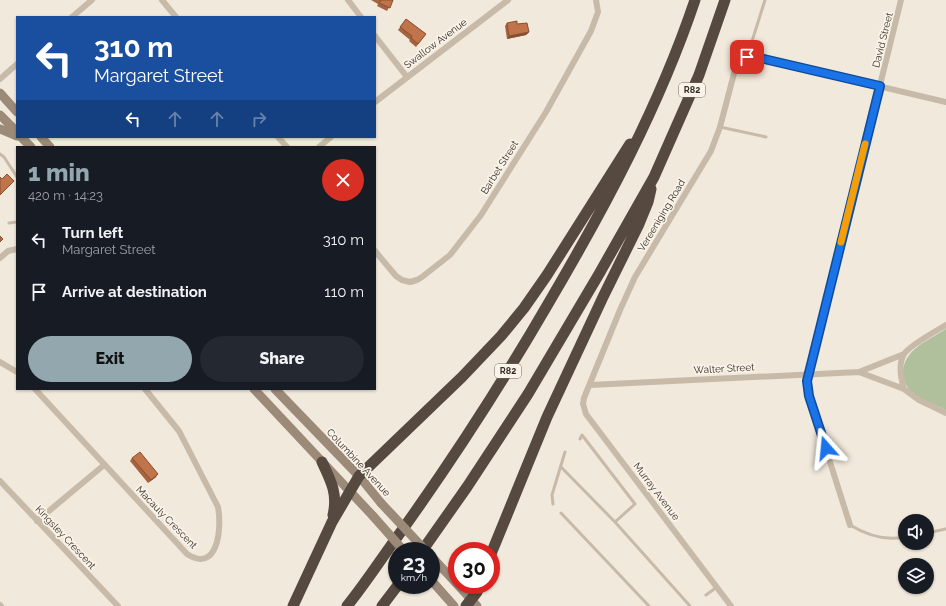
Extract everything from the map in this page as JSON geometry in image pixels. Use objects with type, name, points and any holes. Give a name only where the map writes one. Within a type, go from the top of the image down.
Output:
[{"type":"highway","name":"R82","points":[[347,606],[455,455],[520,353],[602,209],[647,123],[685,31],[695,0]]},
{"type":"highway","name":"R82","points":[[428,542],[467,487],[528,394],[654,177],[699,75],[725,0]]},
{"type":"highway","points":[[293,606],[332,522],[359,476],[482,357],[524,308],[571,238],[623,154],[647,123]]},
{"type":"highway","points":[[496,542],[547,417],[639,224],[648,202],[654,177]]},
{"type":"highway","points":[[322,462],[335,494],[335,506],[332,522]]},
{"type":"highway","points":[[382,606],[391,594]]},
{"type":"highway","points":[[471,604],[476,594]]},
{"type":"main road","points":[[0,93],[16,111]]},
{"type":"main road","points":[[0,115],[16,131]]},
{"type":"main road","points":[[0,129],[16,135]]},
{"type":"main road","points":[[21,138],[30,146]]},
{"type":"main road","points":[[42,138],[49,146]]},
{"type":"main road","points":[[255,390],[396,542]]},
{"type":"main road","name":"Columbine Avenue","points":[[276,390],[359,476],[381,503],[418,542]]},
{"type":"main road","points":[[440,566],[448,575]]},
{"type":"main road","points":[[440,590],[454,606]]},
{"type":"main road","points":[[464,594],[471,604]]},
{"type":"street","points":[[73,16],[92,0]]},
{"type":"street","points":[[162,0],[175,16]]},
{"type":"street","points":[[348,0],[360,16]]},
{"type":"street","name":"Swallow Avenue","points":[[376,101],[508,0]]},
{"type":"street","name":"Barbet Street","points":[[376,253],[399,279],[410,282],[422,277],[452,253],[481,215],[550,106],[596,20],[598,12],[596,0]]},
{"type":"street","name":"David Street","points":[[850,525],[809,396],[807,381],[886,66],[901,0]]},
{"type":"street","points":[[376,37],[407,77]]},
{"type":"street","points":[[747,57],[764,59],[946,102]]},
{"type":"street","name":"Vereeniging Road","points":[[590,385],[635,277],[711,151],[720,127],[736,66],[747,57]]},
{"type":"street","points":[[0,79],[16,65]]},
{"type":"street","points":[[279,138],[286,146]]},
{"type":"street","points":[[320,146],[330,138]]},
{"type":"street","points":[[0,258],[8,251],[16,249]]},
{"type":"street","name":"Walter Street","points":[[590,385],[860,372],[904,354],[923,339],[946,325]]},
{"type":"street","points":[[904,354],[901,368],[904,389]]},
{"type":"street","points":[[0,362],[16,371]]},
{"type":"street","name":"Walter Street","points":[[860,372],[904,389],[919,400],[946,413]]},
{"type":"street","name":"Murray Avenue","points":[[590,385],[583,402],[583,409],[586,414],[731,606]]},
{"type":"street","name":"Macauly Crescent","points":[[36,390],[187,554],[196,560],[205,559],[211,554],[216,545],[219,520],[216,503],[179,431],[146,390]]},
{"type":"street","points":[[37,521],[104,464]]},
{"type":"street","name":"Kingsley Crescent","points":[[0,481],[118,606]]},
{"type":"lane","points":[[747,57],[765,0]]},
{"type":"lane","points":[[720,127],[766,137]]},
{"type":"lane","points":[[0,154],[16,172]]},
{"type":"lane","points":[[9,223],[16,222]]},
{"type":"lane","points":[[580,439],[582,435],[635,504],[615,522]]},
{"type":"lane","points":[[553,504],[552,495],[565,452]]},
{"type":"lane","points":[[561,468],[615,522],[690,606]]},
{"type":"lane","points":[[561,513],[649,606]]},
{"type":"lane","points":[[850,525],[862,532],[879,538],[898,538]]},
{"type":"lane","points":[[934,531],[946,528]]},
{"type":"lane","points":[[706,595],[717,587]]},
{"type":"green space","points":[[946,329],[946,410],[922,399],[910,391],[907,387],[903,374],[907,358],[912,352]]},
{"type":"building","points":[[381,0],[393,0],[390,8],[379,3]]},
{"type":"building","points":[[406,19],[426,34],[418,44],[411,38],[412,36],[400,27]]},
{"type":"building","points":[[517,21],[517,24],[527,23],[529,32],[509,36],[507,23]]},
{"type":"building","points":[[7,174],[14,181],[0,195],[0,177],[2,179]]},
{"type":"building","points":[[140,452],[158,474],[151,480],[132,458]]},
{"type":"slow traffic","points":[[841,242],[865,144]]},
{"type":"route","points":[[747,57],[764,59],[880,86],[807,381],[809,396],[826,448]]}]
